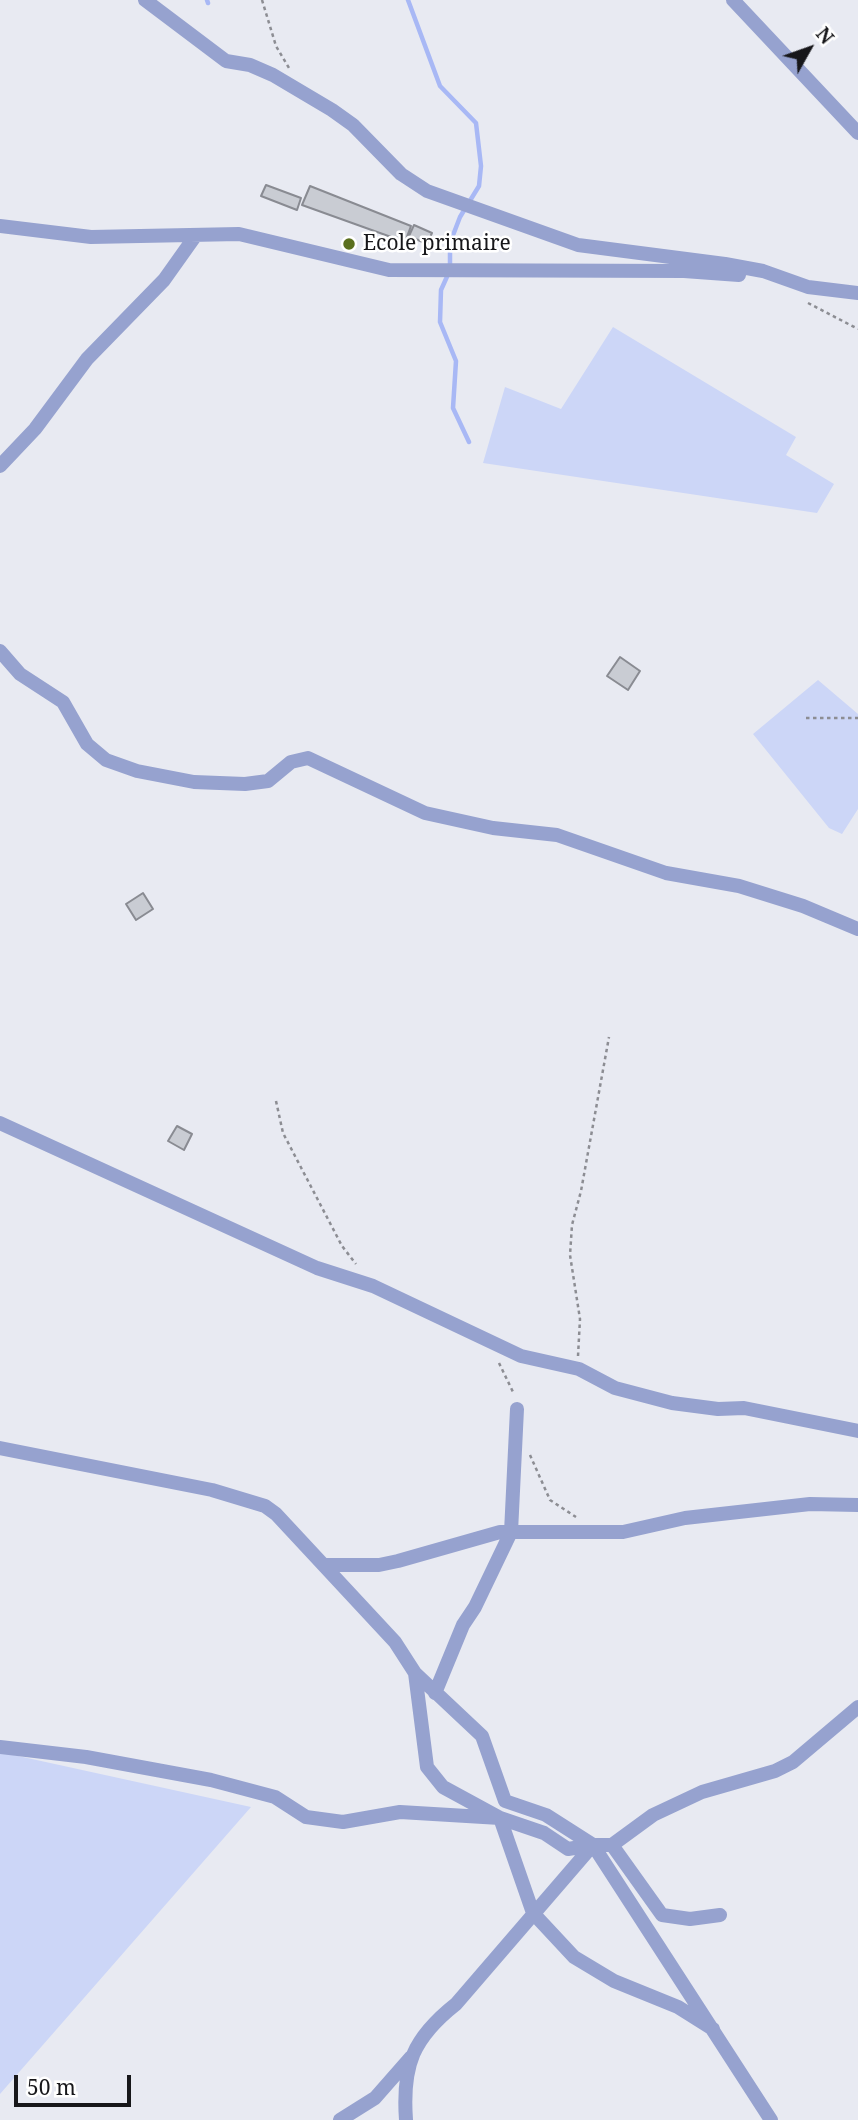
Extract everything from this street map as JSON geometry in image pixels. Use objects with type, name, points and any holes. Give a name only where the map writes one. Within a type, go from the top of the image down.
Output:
[{"type":"street","points":[[145,0],[226,61],[250,65],[273,75],[332,110],[353,125],[401,174],[427,191],[578,244],[763,271],[808,287],[858,293]]},
{"type":"street","points":[[733,0],[858,133]]},
{"type":"street","points":[[0,226],[91,237],[239,234],[389,270],[684,271],[758,276],[763,271]]},
{"type":"street","points":[[0,467],[35,429],[88,359],[164,280],[196,235]]},
{"type":"street","points":[[0,651],[20,674],[63,702],[87,744],[107,760],[137,771],[194,782],[246,784],[268,781],[291,762],[308,758],[425,813],[493,828],[557,835],[666,873],[740,886],[858,929]]},
{"type":"street","points":[[0,1124],[317,1268],[373,1286],[521,1356],[579,1369],[615,1388],[672,1404],[718,1409],[744,1408],[858,1431]]},
{"type":"street","points":[[435,1693],[463,1625],[511,1532],[517,1409]]},
{"type":"street","points":[[0,1448],[212,1490],[265,1506],[295,1531],[395,1642],[415,1673],[482,1736],[505,1801],[546,1815],[593,1845],[771,2120]]},
{"type":"street","points":[[324,1565],[379,1565],[475,1541],[500,1532],[623,1532],[685,1518],[810,1504],[858,1505]]},
{"type":"street","points":[[415,1673],[427,1767],[443,1787],[500,1818],[544,1833],[568,1849],[612,1844],[653,1815],[702,1792],[775,1771],[793,1762],[858,1707]]},
{"type":"street","points":[[0,1747],[86,1757],[211,1780],[275,1797],[306,1817],[343,1822],[400,1812],[500,1818]]},
{"type":"street","points":[[500,1818],[533,1913],[574,1957],[614,1981],[678,2007],[713,2029]]},
{"type":"street","points":[[612,1844],[662,1915],[690,1919],[720,1915]]},
{"type":"street","points":[[340,2120],[375,2098],[411,2056],[429,2025],[456,2004],[593,1845]]},
{"type":"street","points":[[406,2120],[404,2091],[411,2056]]},
{"type":"path","points":[[262,0],[276,46],[290,69]]},
{"type":"path","points":[[808,287],[806,301],[858,328]]},
{"type":"path","points":[[806,718],[858,718]]},
{"type":"path","points":[[579,1369],[580,1319],[570,1255],[572,1226],[581,1191],[609,1037]]},
{"type":"path","points":[[276,1101],[283,1133],[342,1246],[358,1266]]},
{"type":"path","points":[[499,1362],[514,1391],[517,1409]]},
{"type":"path","points":[[527,1450],[550,1500],[576,1517]]},
{"type":"shaded area","points":[[613,327],[796,437],[786,455],[834,484],[817,513],[483,463],[505,387],[561,409]]},
{"type":"shaded area","points":[[818,680],[858,714],[858,809],[842,834],[829,828],[753,734]]},
{"type":"shaded area","points":[[0,1752],[251,1807],[0,2094]]},
{"type":"building","points":[[266,185],[301,198],[297,210],[261,196]]},
{"type":"building","points":[[310,186],[411,226],[405,242],[302,205]]},
{"type":"building","points":[[414,225],[432,233],[427,244],[409,236]]},
{"type":"building","points":[[620,657],[640,671],[628,690],[607,676]]},
{"type":"building","points":[[143,893],[153,909],[136,920],[126,904]]},
{"type":"building","points":[[177,1126],[192,1134],[184,1150],[168,1141]]},
{"type":"waterway","points":[[408,0],[440,86],[476,123],[481,166],[479,186],[460,217],[450,243],[450,270],[441,290],[440,322],[456,361],[453,408],[469,442]]},
{"type":"place","name":"Ecole primaire","points":[[349,244]]}]
